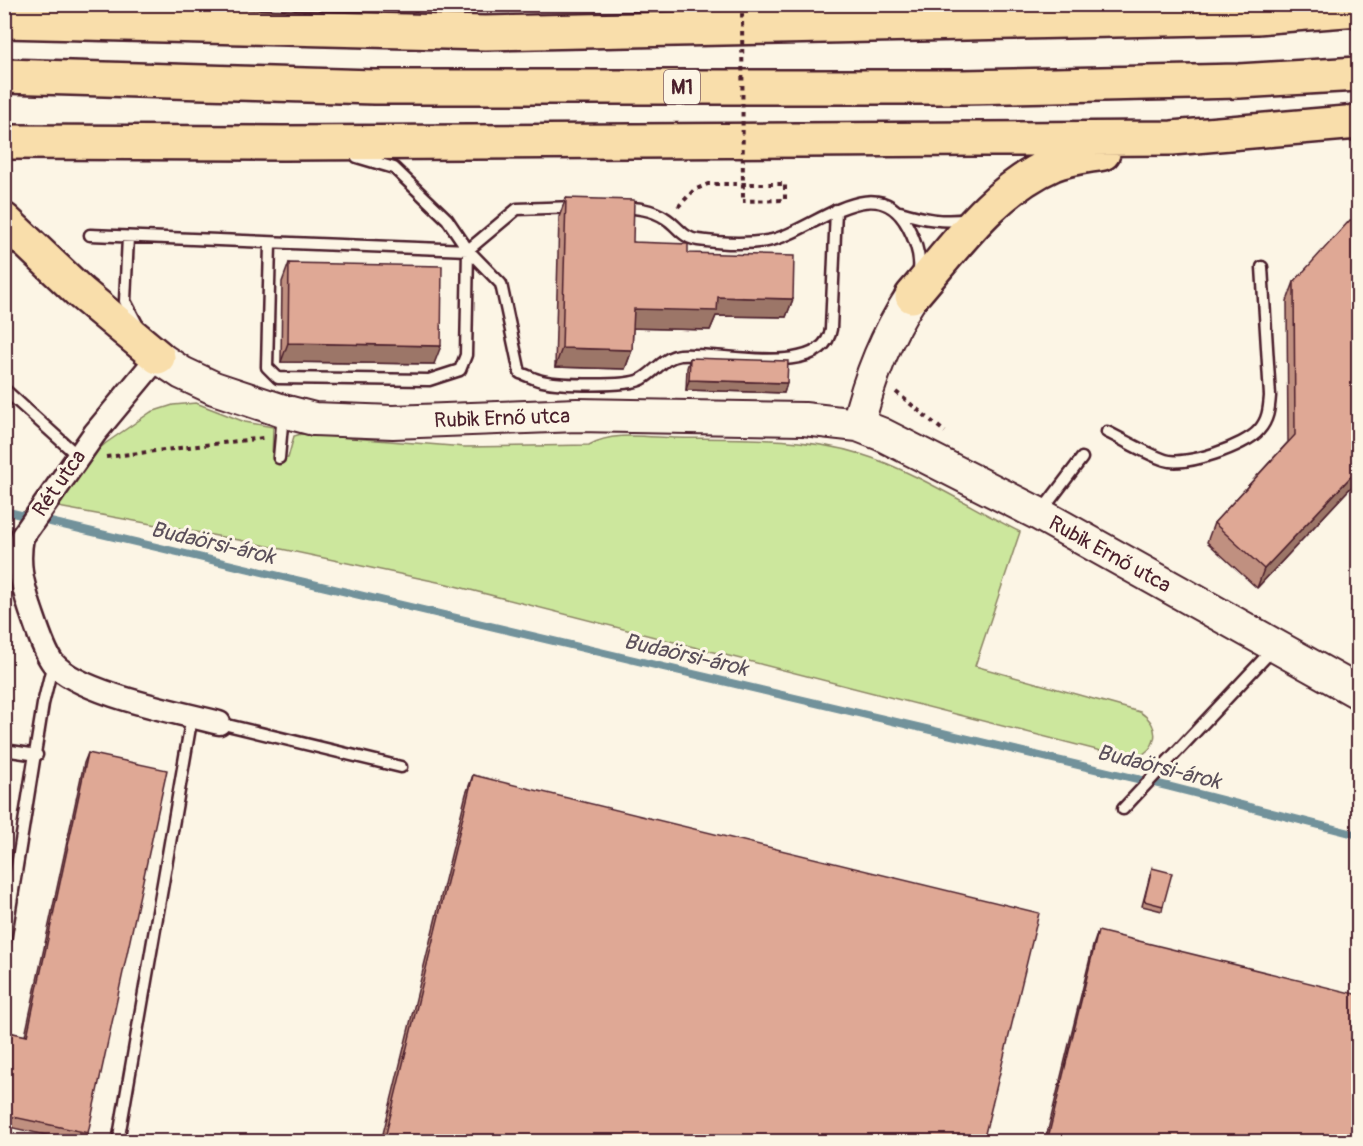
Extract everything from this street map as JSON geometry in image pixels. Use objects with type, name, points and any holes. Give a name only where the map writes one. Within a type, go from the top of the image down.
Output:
[{"type":"highway","points":[[4,21],[485,33],[1257,17],[1359,9]]},
{"type":"highway","name":"M1","points":[[4,76],[374,87],[963,87],[1239,81],[1359,74]]},
{"type":"highway","points":[[4,142],[283,144],[1172,138],[1359,122]]},
{"type":"highway","points":[[912,296],[980,216],[1018,182],[1055,163],[1172,138]]},
{"type":"highway","points":[[4,220],[80,292],[158,357]]},
{"type":"street","points":[[858,425],[872,372],[896,320],[912,296]]},
{"type":"street","name":"Rubik Ernő utca","points":[[158,357],[182,373],[282,424],[314,418],[353,422],[577,415],[804,419],[858,425],[1039,514],[1359,692]]},
{"type":"street","name":"Rét utca","points":[[53,662],[34,620],[21,577],[19,554],[22,537],[78,456],[158,357]]},
{"type":"street","points":[[53,662],[87,686],[219,723]]},
{"type":"lane","points":[[283,144],[372,159],[394,168],[447,219],[468,250],[501,284],[520,373],[542,381],[628,385],[643,379],[659,364],[678,355],[790,360],[811,355],[822,349],[830,338],[831,329],[836,210]]},
{"type":"lane","points":[[610,207],[643,208],[667,218],[678,232],[696,240],[766,241],[795,233],[836,210],[859,202],[883,203],[900,212],[925,219],[953,221],[980,216]]},
{"type":"lane","points":[[90,235],[270,244],[468,250],[517,209],[588,207]]},
{"type":"lane","points":[[900,212],[913,236],[918,254],[919,272],[912,296]]},
{"type":"lane","points":[[128,237],[125,301],[141,334],[158,357]]},
{"type":"lane","points":[[270,244],[267,367],[278,378],[429,380],[460,370],[466,355],[468,250]]},
{"type":"lane","points":[[1107,432],[1167,461],[1194,459],[1214,453],[1244,443],[1259,431],[1268,416],[1270,396],[1263,267]]},
{"type":"lane","points":[[4,389],[78,456]]},
{"type":"lane","points":[[279,458],[282,424]]},
{"type":"lane","points":[[1039,514],[1082,458]]},
{"type":"lane","points":[[1123,809],[1275,647]]},
{"type":"lane","points":[[4,946],[53,662]]},
{"type":"lane","points":[[118,1142],[192,716]]},
{"type":"lane","points":[[219,723],[400,767]]},
{"type":"lane","points":[[4,750],[37,755]]},
{"type":"path","points":[[667,218],[694,190],[708,184],[785,184],[785,200],[743,201],[742,4]]},
{"type":"path","points":[[78,456],[87,459],[282,424]]},
{"type":"green space","points":[[196,403],[245,422],[273,427],[272,459],[288,458],[294,436],[301,434],[465,447],[589,445],[619,436],[791,441],[838,448],[880,461],[920,479],[1020,532],[975,666],[1140,712],[1152,725],[1154,738],[1152,745],[1141,755],[1132,759],[447,584],[239,540],[58,507],[87,459],[106,443],[151,412],[173,405]]},
{"type":"building","points":[[566,198],[634,200],[633,242],[688,244],[688,253],[794,256],[793,299],[718,297],[717,311],[634,309],[632,350],[562,348]]},
{"type":"building","points":[[1350,220],[1359,220],[1359,468],[1264,569],[1214,523],[1295,435],[1294,282]]},
{"type":"building","points":[[289,263],[442,266],[441,346],[288,343]]},
{"type":"building","points":[[690,358],[788,361],[787,383],[689,380]]},
{"type":"building","points":[[88,753],[167,770],[88,1133],[4,1115],[4,1031],[27,1036]]},
{"type":"building","points":[[473,775],[1039,913],[983,1142],[384,1142]]},
{"type":"building","points":[[1152,868],[1172,873],[1163,906],[1144,901]]},
{"type":"building","points":[[1098,931],[1359,995],[1359,1142],[1047,1142]]},
{"type":"waterway","name":"Budaörsi-árok","points":[[4,511],[1167,786],[1358,835]]}]
